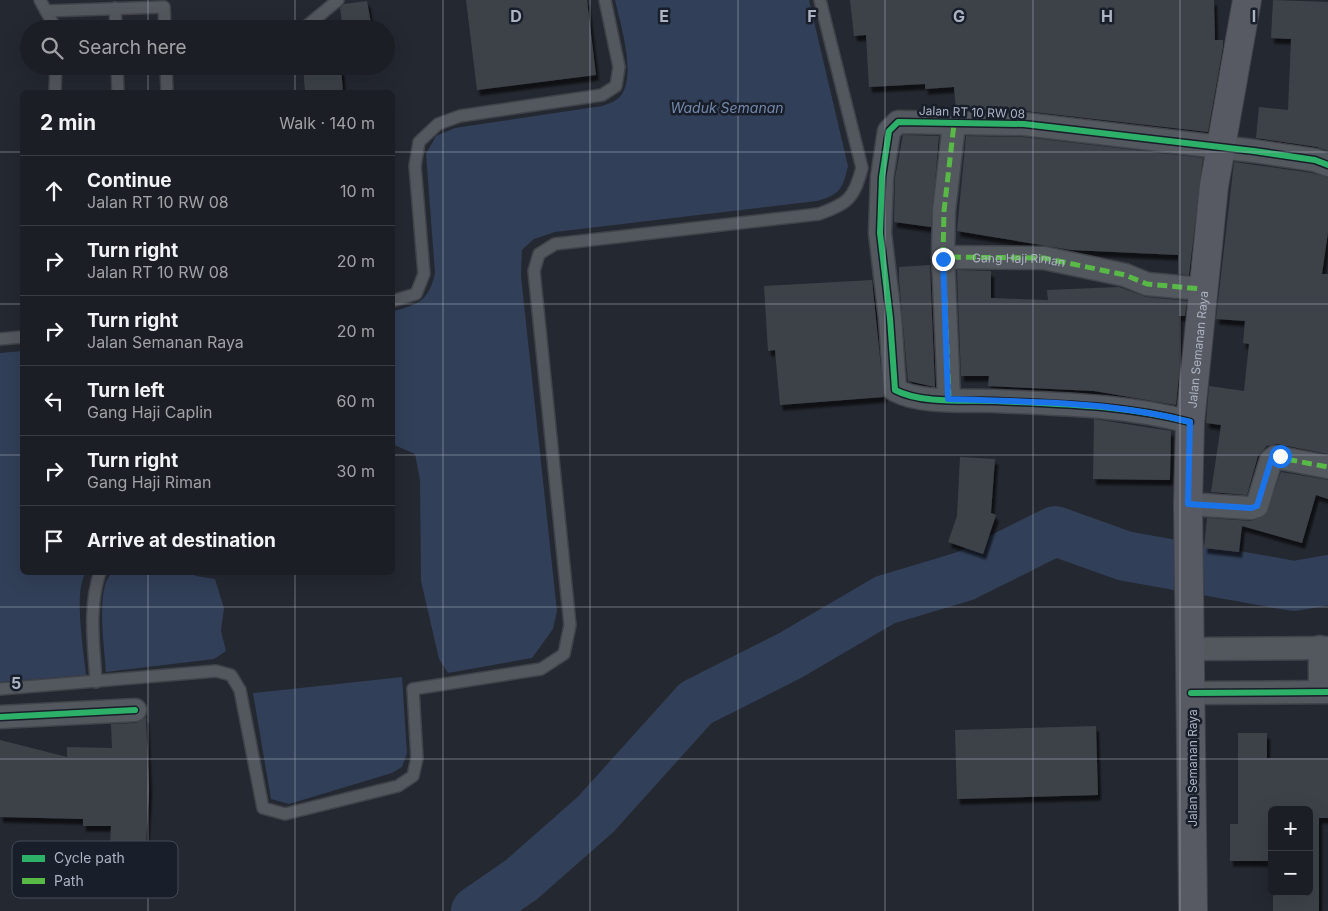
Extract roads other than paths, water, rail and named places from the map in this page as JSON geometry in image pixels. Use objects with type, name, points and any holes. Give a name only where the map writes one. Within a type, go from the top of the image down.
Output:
[{"type":"street","name":"Jalan Semanan Raya","points":[[1193,911],[1188,504],[1190,422],[1202,289],[1221,147],[1247,0]]},
{"type":"street","name":"Jalan RT 10 RW 08","points":[[948,399],[905,396],[895,390],[893,384],[890,318],[880,233],[882,178],[890,130],[898,122],[1024,124],[1221,147],[1315,160],[1328,165]]},
{"type":"street","points":[[954,124],[944,211],[943,257],[948,399],[1111,407],[1161,414],[1190,422]]},
{"type":"street","name":"Gang Haji Riman","points":[[943,257],[1044,258],[1125,275],[1147,284],[1202,289]]},
{"type":"street","points":[[1188,504],[1251,508],[1257,506],[1271,460],[1275,457],[1328,467]]},
{"type":"street","points":[[1191,649],[1324,648],[1324,692],[1191,693]]},
{"type":"street","points":[[0,717],[135,710]]},
{"type":"lane","points":[[40,0],[51,20]]},
{"type":"lane","points":[[314,20],[338,0]]},
{"type":"lane","points":[[395,300],[416,294],[424,274],[416,166],[419,142],[438,124],[460,116],[602,95],[616,86],[618,67],[605,0]]},
{"type":"lane","points":[[0,689],[216,672],[230,675],[240,690],[263,808],[285,814],[398,786],[413,776],[417,758],[413,689],[541,669],[564,654],[570,625],[534,271],[539,254],[555,244],[819,214],[838,207],[855,192],[862,168],[820,0]]},
{"type":"lane","points":[[46,11],[164,7],[165,20]]},
{"type":"lane","points":[[115,8],[116,20]]},
{"type":"lane","points":[[55,75],[55,90]]},
{"type":"lane","points":[[56,75],[60,90]]},
{"type":"lane","points":[[117,75],[118,90]]},
{"type":"lane","points":[[166,75],[167,90]]},
{"type":"lane","points":[[0,339],[20,337]]},
{"type":"lane","points":[[96,682],[92,616],[94,590],[99,575]]},
{"type":"water","name":"Waduk Semanan","points":[[615,0],[809,0],[848,166],[846,174],[842,185],[836,193],[817,201],[555,232],[534,239],[522,250],[521,276],[557,611],[553,629],[532,658],[448,673],[439,659],[421,581],[420,480],[415,454],[395,445],[395,310],[422,300],[430,289],[435,273],[426,154],[436,136],[455,128],[602,106],[613,102],[623,92],[627,81],[628,67],[624,38]]},
{"type":"water","points":[[20,351],[20,575],[85,575],[80,593],[80,607],[86,675],[0,682],[0,353]]},
{"type":"water","points":[[111,575],[195,575],[215,579],[224,608],[221,631],[226,651],[214,659],[106,672],[102,605],[107,580]]},
{"type":"water","points":[[402,677],[407,753],[402,767],[392,773],[289,804],[271,799],[253,693]]},
{"type":"waterway","points":[[476,911],[521,880],[596,814],[696,703],[791,655],[885,600],[965,576],[1055,531],[1125,556],[1294,586],[1328,580]]}]
